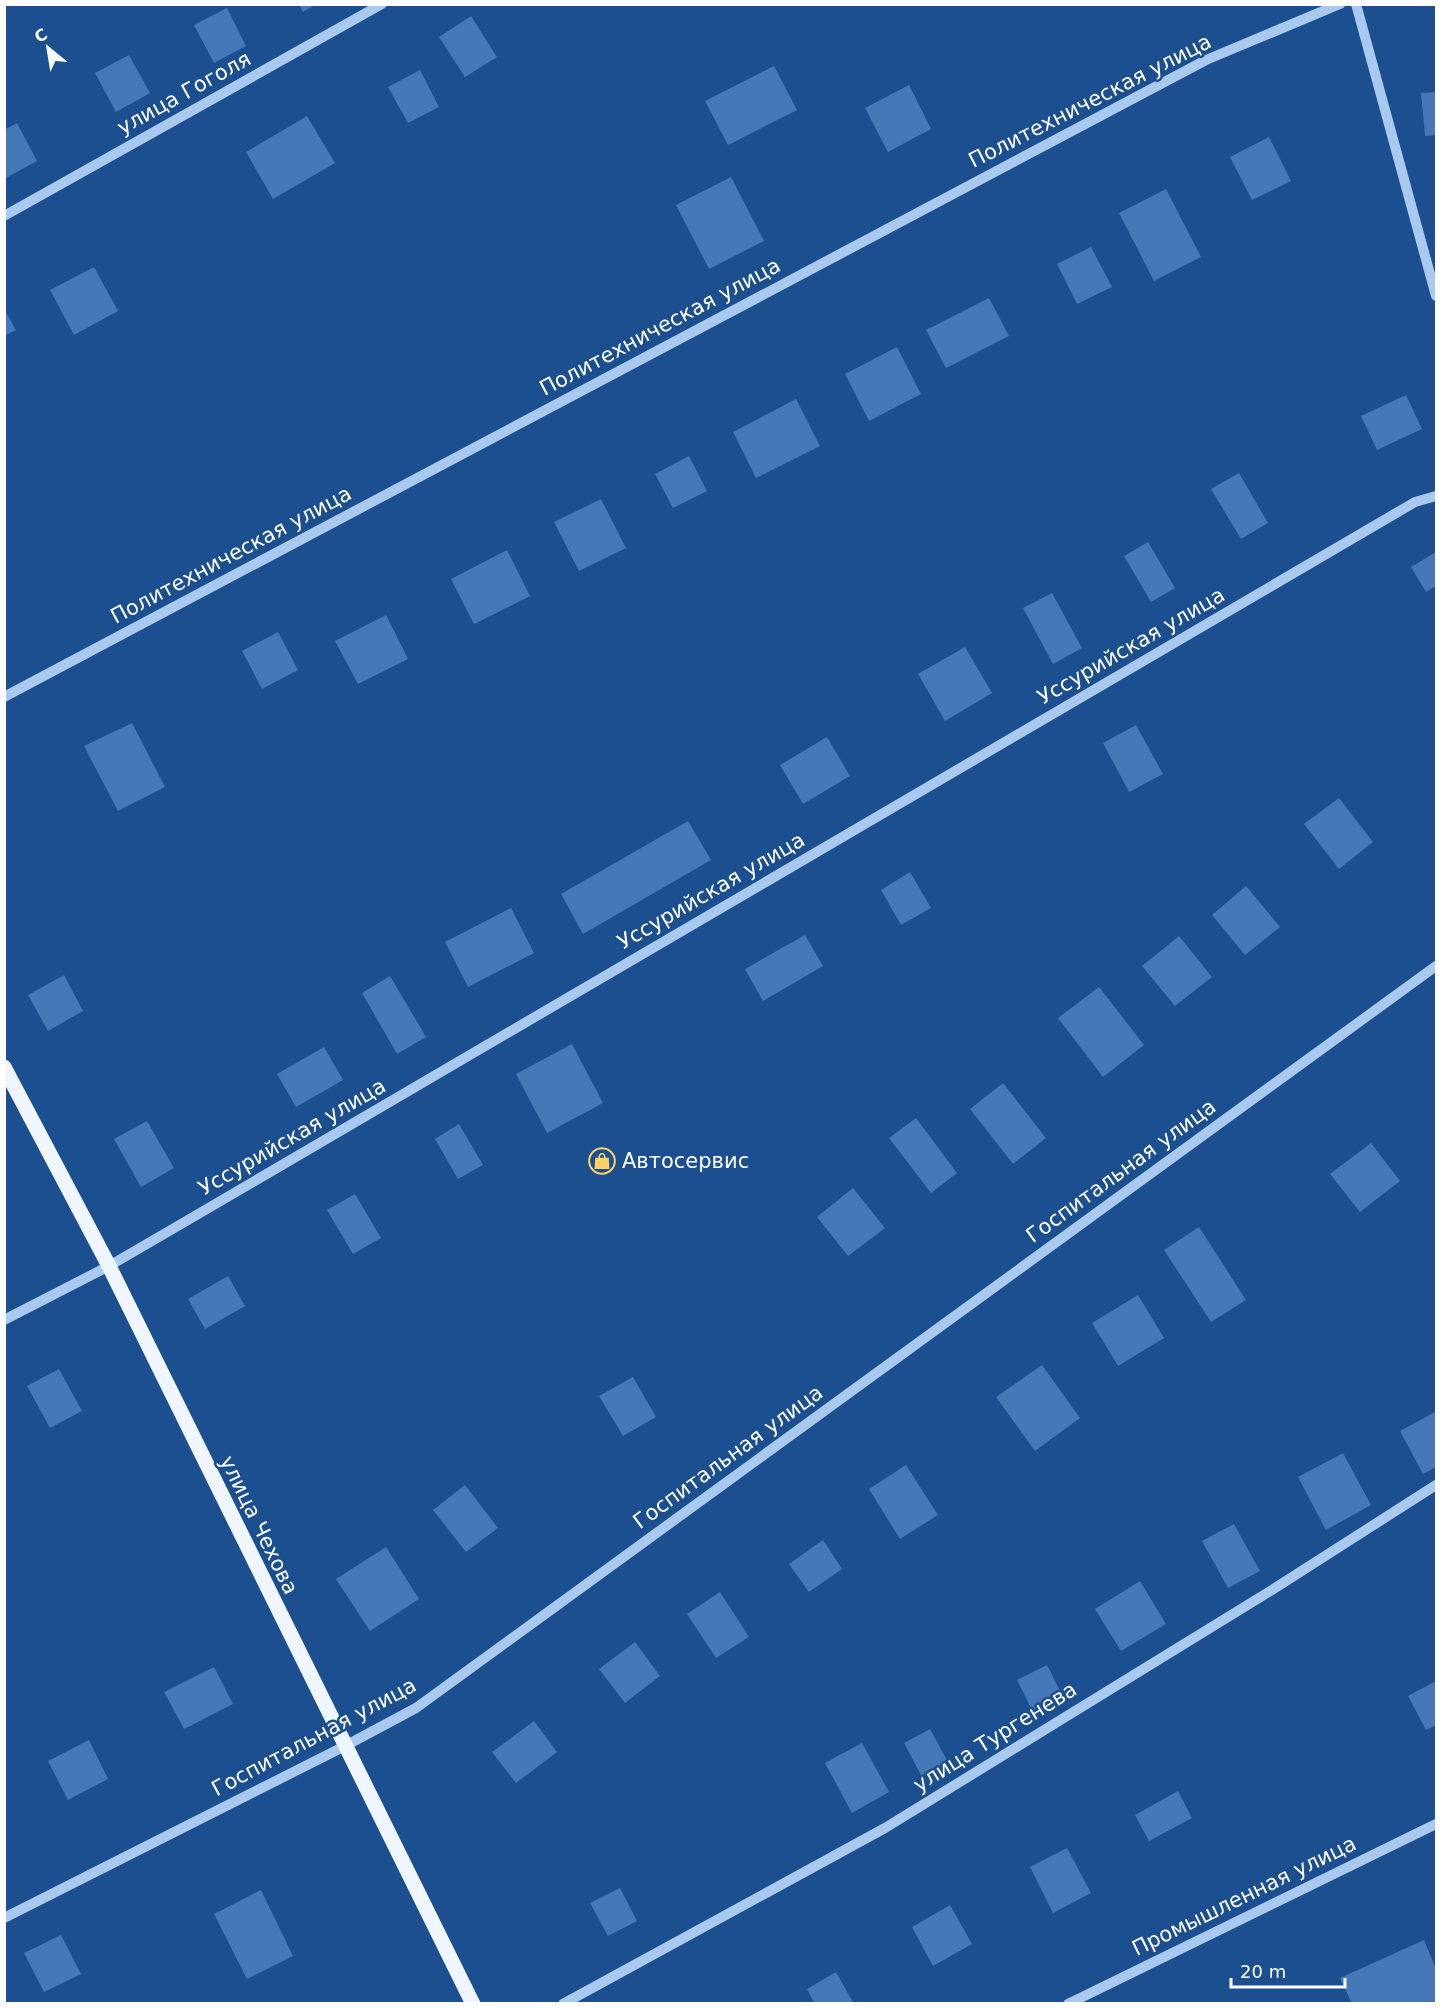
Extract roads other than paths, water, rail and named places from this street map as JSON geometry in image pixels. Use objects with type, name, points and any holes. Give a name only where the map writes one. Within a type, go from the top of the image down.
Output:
[{"type":"main road","name":"улица Чехова","points":[[4,1067],[109,1266],[472,2004]]},
{"type":"street","name":"улица Гоголя","points":[[4,216],[382,4]]},
{"type":"street","name":"Политехническая улица","points":[[4,697],[1206,60],[1340,4]]},
{"type":"street","points":[[1356,4],[1437,296]]},
{"type":"street","name":"Уссурийская улица","points":[[4,1320],[109,1266],[1415,502],[1437,495]]},
{"type":"street","name":"Госпитальная улица","points":[[4,1918],[416,1708],[1437,966]]},
{"type":"street","name":"улица Тургенева","points":[[563,2004],[885,1828],[1272,1590],[1437,1485]]},
{"type":"street","name":"Промышленная улица","points":[[1068,2004],[1437,1824]]},
{"type":"place","name":"Автосервис","points":[[602,1161]]}]
